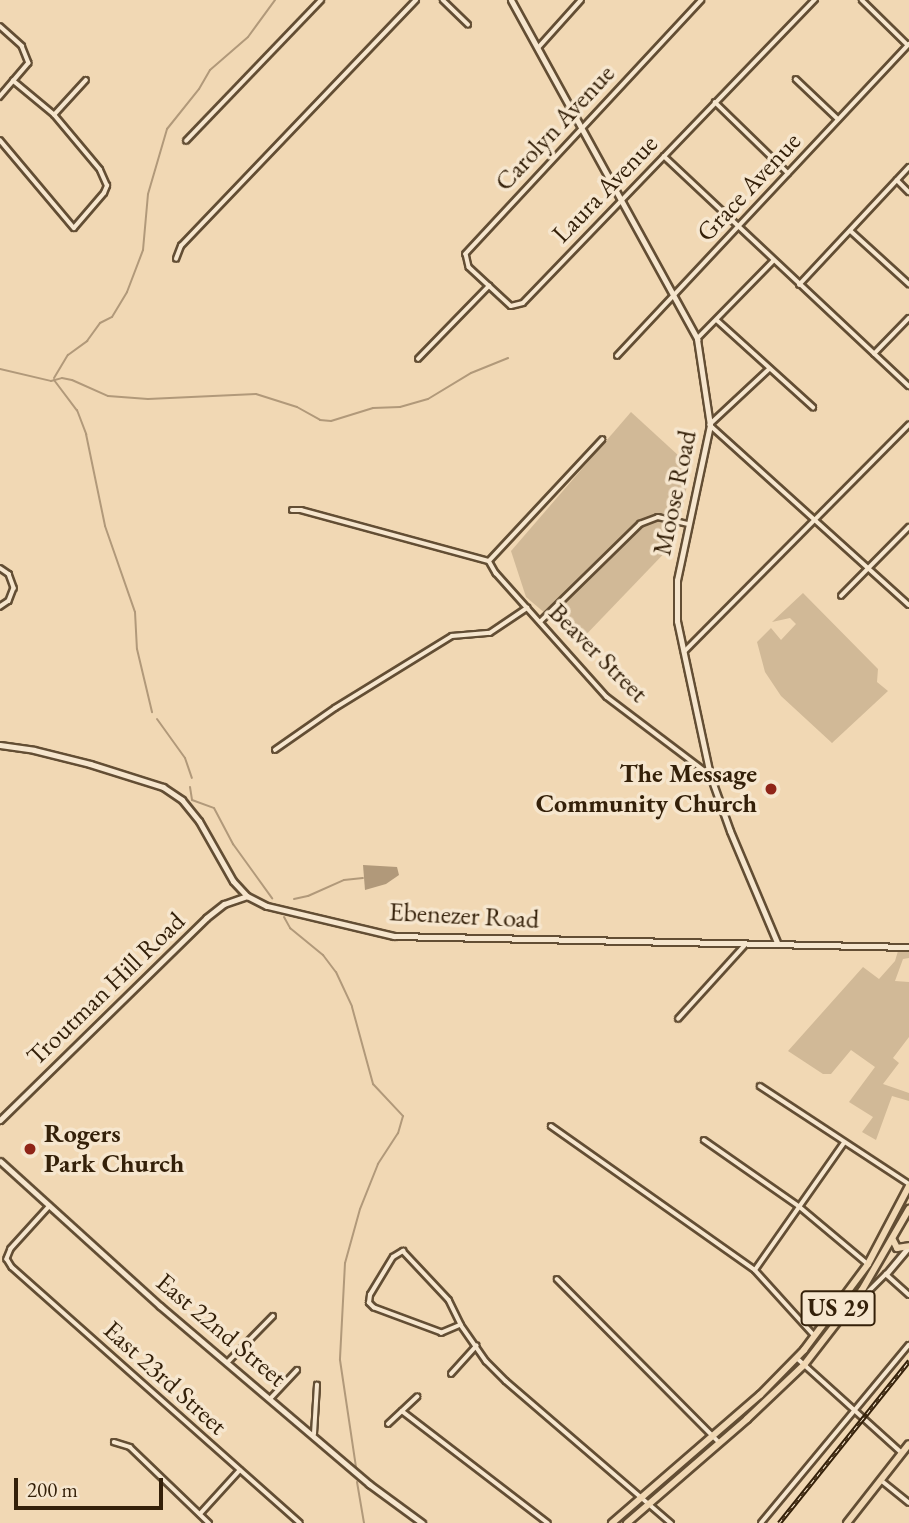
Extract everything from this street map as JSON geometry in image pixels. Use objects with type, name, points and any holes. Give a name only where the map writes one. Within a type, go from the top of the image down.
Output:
[{"type":"main road","name":"US 29","points":[[612,1523],[714,1436],[797,1358],[868,1264],[909,1185]]},
{"type":"main road","name":"US 29","points":[[626,1523],[720,1443],[804,1364],[842,1319],[893,1240],[909,1209]]},
{"type":"main road","points":[[893,1240],[897,1248],[909,1246]]},
{"type":"main road","points":[[847,1523],[909,1444]]},
{"type":"street","points":[[186,141],[321,0]]},
{"type":"street","points":[[176,259],[181,246],[416,0]]},
{"type":"street","points":[[443,0],[468,24]]},
{"type":"street","name":"Moose Road","points":[[511,0],[697,339],[709,425],[675,594],[683,653],[710,775],[730,831],[777,942]]},
{"type":"street","points":[[537,49],[581,0]]},
{"type":"street","name":"Carolyn Avenue","points":[[489,286],[469,267],[466,254],[702,0]]},
{"type":"street","name":"Laura Avenue","points":[[489,286],[511,306],[523,303],[815,0]]},
{"type":"street","points":[[862,0],[908,45]]},
{"type":"street","points":[[0,26],[22,46],[29,63],[0,97]]},
{"type":"street","name":"Grace Avenue","points":[[617,356],[908,45]]},
{"type":"street","points":[[796,79],[838,119]]},
{"type":"street","points":[[54,115],[86,80]]},
{"type":"street","points":[[0,140],[74,228],[99,202],[106,184],[100,170],[54,115],[13,81]]},
{"type":"street","points":[[715,102],[788,173]]},
{"type":"street","points":[[664,156],[909,386]]},
{"type":"street","points":[[799,285],[909,167]]},
{"type":"street","points":[[897,180],[909,192]]},
{"type":"street","points":[[850,230],[909,284]]},
{"type":"street","points":[[697,339],[773,261]]},
{"type":"street","points":[[418,359],[489,286]]},
{"type":"street","points":[[874,354],[909,318]]},
{"type":"street","points":[[716,320],[813,407]]},
{"type":"street","points":[[770,369],[709,425],[909,604]]},
{"type":"street","points":[[683,653],[909,425]]},
{"type":"street","points":[[489,561],[602,440]]},
{"type":"street","points":[[292,510],[301,510],[489,561],[496,573],[527,608]]},
{"type":"street","points":[[539,622],[640,524],[658,517],[688,524]]},
{"type":"street","points":[[841,596],[909,527]]},
{"type":"street","points":[[0,568],[9,574],[15,588],[9,601],[0,607]]},
{"type":"street","name":"Beaver Street","points":[[275,750],[346,701],[452,636],[490,633],[527,608],[607,697],[710,775]]},
{"type":"street","points":[[0,746],[34,750],[90,764],[163,788],[182,800],[199,821],[233,881],[247,896]]},
{"type":"street","name":"Ebenezer Road","points":[[247,896],[267,906],[394,936],[746,944],[777,942],[909,947]]},
{"type":"street","name":"Troutman Hill Road","points":[[0,1120],[206,918],[224,904],[247,896]]},
{"type":"street","points":[[678,1019],[746,944]]},
{"type":"street","points":[[760,1086],[909,1185]]},
{"type":"street","points":[[551,1126],[755,1270],[816,1336]]},
{"type":"street","points":[[704,1140],[800,1207],[868,1264]]},
{"type":"street","points":[[755,1270],[844,1143]]},
{"type":"street","name":"East 22nd Street","points":[[0,1161],[146,1293],[369,1483],[422,1523]]},
{"type":"street","name":"East 23rd Street","points":[[50,1205],[11,1249],[7,1259],[12,1267],[300,1523]]},
{"type":"street","points":[[842,1319],[909,1246]]},
{"type":"street","points":[[461,1325],[442,1333],[374,1308],[369,1303],[370,1295],[398,1252],[403,1251],[410,1256],[449,1300],[461,1325],[506,1381],[671,1523]]},
{"type":"street","points":[[886,1274],[909,1295]]},
{"type":"street","points":[[556,1279],[720,1443]]},
{"type":"street","points":[[228,1362],[272,1316]]},
{"type":"street","points":[[761,1523],[909,1345]]},
{"type":"street","points":[[451,1374],[476,1346]]},
{"type":"street","points":[[797,1358],[902,1453]]},
{"type":"street","points":[[271,1398],[298,1370]]},
{"type":"street","points":[[314,1434],[317,1385]]},
{"type":"street","points":[[388,1424],[417,1397]]},
{"type":"street","points":[[402,1410],[548,1523]]},
{"type":"street","points":[[114,1442],[130,1447],[209,1523]]},
{"type":"street","points":[[200,1514],[240,1471]]},
{"type":"street","points":[[881,1480],[909,1503]]},
{"type":"shaded area","points":[[631,412],[691,467],[675,542],[579,642],[526,597],[511,551]]},
{"type":"shaded area","points":[[803,593],[878,669],[877,682],[888,691],[832,743],[781,696],[765,672],[757,642],[771,628],[781,640],[796,624],[790,618],[772,622]]},
{"type":"shaded area","points":[[363,865],[397,867],[399,875],[386,884],[365,890]]},
{"type":"shaded area","points":[[909,950],[909,958],[903,959],[895,981],[909,982],[909,1037],[893,1058],[899,1063],[883,1084],[909,1093],[909,1101],[892,1096],[876,1140],[862,1132],[873,1117],[849,1102],[875,1067],[851,1050],[831,1074],[823,1074],[788,1051],[863,967],[879,979],[895,961],[898,951]]},
{"type":"waterway","points":[[54,378],[68,355],[87,341],[100,323],[112,317],[127,292],[143,250],[148,194],[167,129],[199,89],[210,70],[248,37],[275,0]]},
{"type":"waterway","points":[[0,369],[51,381],[62,378],[72,380],[108,396],[148,399],[256,394],[297,407],[320,420],[331,421],[373,408],[400,407],[428,399],[471,373],[508,358]]},
{"type":"waterway","points":[[54,380],[77,410],[86,434],[105,526],[135,612],[137,649],[152,712]]},
{"type":"waterway","points":[[157,719],[185,758],[192,778]]},
{"type":"waterway","points":[[190,787],[192,800],[214,808],[233,844],[272,898]]},
{"type":"waterway","points":[[294,899],[308,896],[344,880],[363,878]]},
{"type":"waterway","points":[[284,917],[290,928],[323,955],[336,972],[352,1007],[373,1084],[403,1116],[398,1133],[378,1164],[360,1209],[345,1263],[340,1360],[356,1467]]},
{"type":"waterway","points":[[357,1482],[364,1523]]},
{"type":"railway","points":[[779,1523],[909,1361]]},
{"type":"place","name":"The Message Community Church","points":[[771,789]]},
{"type":"place","name":"Rogers Park Church","points":[[30,1149]]}]
